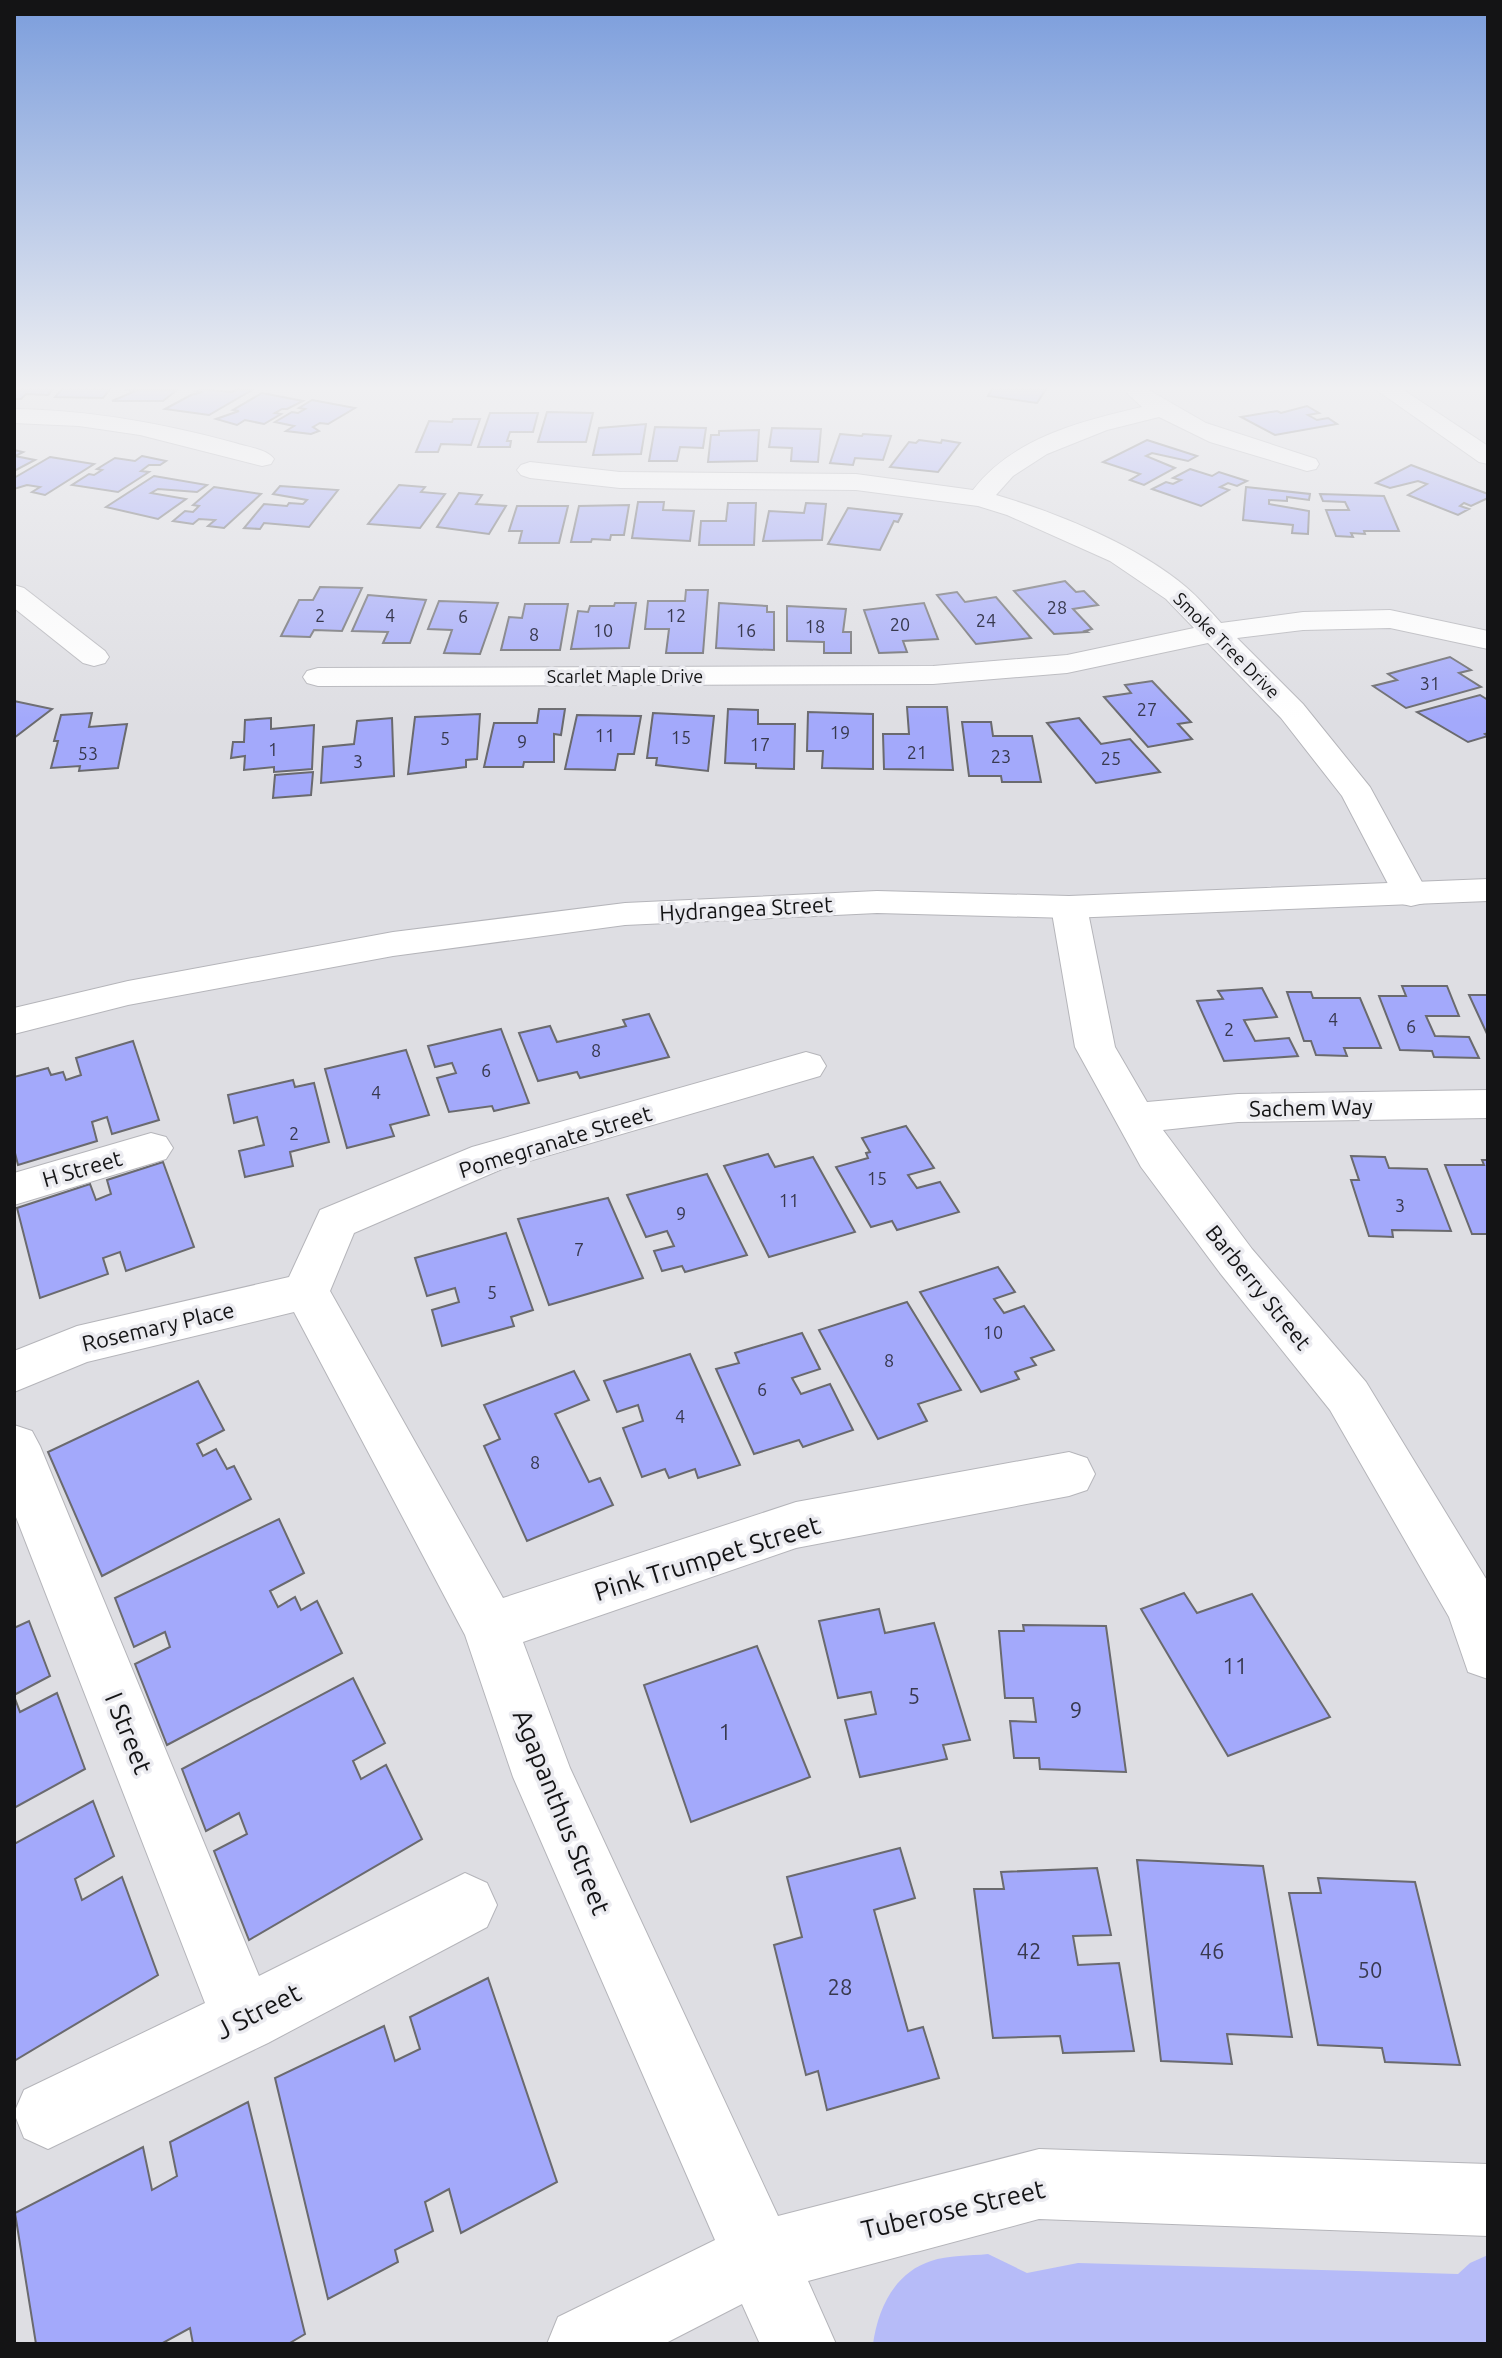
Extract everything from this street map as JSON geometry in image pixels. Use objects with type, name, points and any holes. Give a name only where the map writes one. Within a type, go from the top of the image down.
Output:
[{"type":"street","name":"Smoke Tree Drive","points":[[980,499],[1016,509],[1120,555],[1176,593],[1292,711],[1358,794],[1411,895]]},
{"type":"street","points":[[14,594],[94,657]]},
{"type":"street","name":"Scarlet Maple Drive","points":[[318,677],[933,675],[1067,664],[1216,632],[1303,621],[1390,619],[1488,640]]},
{"type":"street","name":"Scarlet Maple Drive","points":[[933,675],[977,692],[1025,697],[1049,689],[1067,664]]},
{"type":"street","name":"Hydrangea Street","points":[[14,1021],[128,993],[393,944],[625,914],[877,902],[1069,907],[1488,890]]},
{"type":"street","name":"Barberry Street","points":[[1069,907],[1095,1047],[1156,1156],[1236,1261],[1348,1396],[1474,1609],[1488,1653]]},
{"type":"street","name":"Pomegranate Street","points":[[306,1291],[336,1222],[487,1158],[806,1066]]},
{"type":"street","name":"Sachem Way","points":[[1135,1118],[1238,1108],[1488,1104]]},
{"type":"street","name":"H Street","points":[[14,1189],[151,1148]]},
{"type":"street","name":"Rosemary Place","points":[[14,1372],[77,1345],[306,1291]]},
{"type":"street","name":"Agapanthus Street","points":[[306,1291],[490,1628],[543,1777],[798,2344]]},
{"type":"street","name":"I Street","points":[[14,1446],[244,2019]]},
{"type":"street","name":"Pink Trumpet Street","points":[[490,1628],[796,1525],[1069,1474]]},
{"type":"street","name":"J Street","points":[[48,2114],[244,2019],[465,1905]]},
{"type":"street","name":"Tuberose Street","points":[[585,2344],[757,2258],[1039,2184],[1488,2200]]},
{"type":"shaded area","points":[[988,2254],[1027,2273],[1078,2263],[1458,2274],[1470,2263],[1488,2255],[1488,2344],[873,2344],[884,2306],[907,2274],[938,2259]]},
{"type":"building","points":[[118,499],[186,499],[158,519],[106,507]]},
{"type":"building","points":[[200,499],[256,499],[224,528],[208,526],[215,520],[199,519],[193,524],[173,521],[185,511],[193,512],[199,506],[193,505]]},
{"type":"building","points":[[302,499],[331,499],[309,527],[264,523],[260,529],[244,528],[264,504],[287,506],[289,503],[303,504],[307,500]]},
{"type":"building","points":[[388,499],[441,499],[420,528],[368,524]]},
{"type":"building","points":[[455,499],[479,499],[476,504],[506,506],[489,534],[437,527]]},
{"type":"building","points":[[1181,499],[1213,499],[1201,506]]},
{"type":"building","points":[[1245,499],[1287,499],[1269,500],[1269,504],[1309,511],[1308,534],[1292,533],[1293,525],[1243,520]]},
{"type":"building","points":[[1385,499],[1399,531],[1364,531],[1365,534],[1351,533],[1353,537],[1336,536],[1326,510],[1349,510],[1345,502],[1323,501]]},
{"type":"building","points":[[1418,499],[1486,499],[1471,506],[1464,503],[1460,506],[1469,509],[1458,515]]},
{"type":"building","points":[[638,502],[664,502],[663,510],[694,511],[690,541],[632,538]]},
{"type":"building","points":[[728,503],[756,503],[754,545],[699,545],[701,521],[726,521]]},
{"type":"building","points":[[806,503],[826,504],[822,540],[763,541],[769,511],[804,513]]},
{"type":"building","points":[[629,505],[624,535],[611,535],[610,540],[571,542],[579,506]]},
{"type":"building","points":[[517,506],[568,506],[559,543],[519,543],[522,531],[509,531]]},
{"type":"building","points":[[848,508],[902,514],[898,522],[894,521],[880,550],[828,544]]},
{"type":"building","points":[[1065,581],[1076,592],[1084,591],[1098,605],[1073,609],[1092,629],[1087,632],[1054,634],[1014,591]]},
{"type":"building","points":[[320,587],[362,588],[342,631],[314,630],[310,637],[281,636],[299,600],[313,600]]},
{"type":"building","points":[[686,590],[708,590],[703,653],[666,653],[669,629],[645,629],[648,601],[685,601]]},
{"type":"building","points":[[957,592],[965,602],[996,597],[1031,638],[976,644],[937,595]]},
{"type":"building","points":[[368,595],[426,600],[410,643],[383,643],[388,632],[352,631]]},
{"type":"building","points":[[439,601],[498,603],[480,654],[444,653],[452,630],[428,629]]},
{"type":"building","points":[[615,603],[636,603],[629,648],[571,649],[578,611],[588,612],[590,606],[614,606]]},
{"type":"building","points":[[719,603],[767,606],[767,612],[774,612],[774,650],[716,648]]},
{"type":"building","points":[[924,603],[938,639],[903,641],[907,652],[879,653],[864,610]]},
{"type":"building","points":[[525,604],[568,604],[560,650],[501,650],[509,617],[522,618]]},
{"type":"building","points":[[787,606],[846,609],[843,632],[851,632],[851,653],[824,653],[824,642],[787,641]]},
{"type":"building","points":[[1450,657],[1471,670],[1459,673],[1481,687],[1406,708],[1373,686],[1397,680],[1388,674]]},
{"type":"building","points":[[1152,681],[1191,722],[1178,724],[1192,739],[1148,747],[1104,697],[1131,693],[1125,685]]},
{"type":"building","points":[[1480,695],[1488,700],[1488,733],[1485,734],[1488,736],[1468,742],[1417,712]]},
{"type":"building","points":[[14,701],[52,709],[14,738]]},
{"type":"building","points":[[907,707],[947,707],[953,770],[884,769],[883,734],[909,734]]},
{"type":"building","points":[[539,709],[565,709],[561,735],[554,734],[554,762],[524,762],[523,767],[484,767],[494,723],[537,723]]},
{"type":"building","points":[[728,709],[758,710],[758,724],[795,724],[794,769],[725,763]]},
{"type":"building","points":[[808,712],[873,714],[873,769],[822,768],[823,751],[807,751]]},
{"type":"building","points":[[92,713],[89,727],[127,724],[118,768],[79,771],[80,766],[51,768],[61,715]]},
{"type":"building","points":[[653,713],[714,716],[708,771],[656,765],[657,758],[647,758]]},
{"type":"building","points":[[480,714],[477,759],[466,760],[466,767],[408,774],[415,717]]},
{"type":"building","points":[[577,715],[641,716],[634,754],[618,754],[615,770],[565,769]]},
{"type":"building","points":[[271,718],[271,729],[314,725],[312,769],[274,772],[274,767],[244,770],[245,756],[231,758],[233,742],[244,742],[245,720]]},
{"type":"building","points":[[392,718],[394,776],[321,783],[323,747],[354,744],[357,721]]},
{"type":"building","points":[[1079,718],[1101,744],[1130,739],[1160,772],[1096,783],[1047,723]]},
{"type":"building","points":[[962,722],[991,722],[993,736],[1032,736],[1041,782],[1002,782],[1001,776],[969,776]]},
{"type":"building","points":[[313,772],[311,795],[273,798],[275,775]]},
{"type":"building","points":[[1402,986],[1447,986],[1459,1016],[1426,1016],[1435,1036],[1469,1037],[1479,1058],[1434,1057],[1432,1051],[1400,1050],[1379,996],[1406,996]]},
{"type":"building","points":[[1262,988],[1277,1017],[1244,1020],[1255,1041],[1289,1038],[1298,1056],[1224,1061],[1197,1001],[1223,999],[1218,991]]},
{"type":"building","points":[[1287,992],[1311,992],[1313,998],[1360,998],[1381,1048],[1344,1048],[1347,1056],[1316,1055],[1311,1041],[1304,1041]]},
{"type":"building","points":[[1469,995],[1488,995],[1488,1036]]},
{"type":"building","points":[[649,1014],[669,1057],[580,1078],[577,1072],[538,1081],[519,1033],[550,1026],[557,1042],[626,1026],[623,1020]]},
{"type":"building","points":[[501,1029],[529,1103],[494,1111],[492,1106],[449,1112],[437,1078],[456,1073],[452,1063],[435,1067],[428,1046]]},
{"type":"building","points":[[133,1041],[159,1120],[112,1134],[107,1117],[92,1122],[97,1141],[18,1165],[14,1149],[14,1077],[48,1068],[51,1075],[63,1072],[66,1080],[81,1075],[76,1058]]},
{"type":"building","points":[[406,1050],[429,1115],[390,1125],[394,1136],[347,1148],[325,1069]]},
{"type":"building","points":[[293,1080],[295,1087],[314,1083],[329,1142],[290,1152],[293,1166],[245,1177],[239,1151],[264,1145],[257,1117],[234,1123],[228,1095]]},
{"type":"building","points":[[906,1126],[934,1168],[908,1175],[917,1188],[940,1182],[959,1212],[897,1230],[892,1221],[871,1227],[836,1167],[868,1158],[866,1153],[870,1152],[862,1138]]},
{"type":"building","points":[[768,1154],[775,1167],[813,1157],[855,1232],[769,1257],[724,1166]]},
{"type":"building","points":[[1351,1156],[1385,1157],[1389,1168],[1427,1169],[1451,1231],[1392,1230],[1393,1237],[1369,1236],[1351,1180],[1359,1180]]},
{"type":"building","points":[[1482,1160],[1488,1160],[1488,1234],[1472,1234],[1445,1165],[1484,1165]]},
{"type":"building","points":[[163,1162],[194,1247],[126,1271],[120,1252],[103,1258],[108,1274],[40,1298],[17,1208],[90,1184],[96,1200],[111,1194],[107,1180]]},
{"type":"building","points":[[707,1174],[747,1255],[685,1272],[682,1266],[662,1271],[654,1251],[674,1246],[667,1231],[646,1237],[627,1195]]},
{"type":"building","points":[[608,1198],[643,1278],[549,1305],[518,1219]]},
{"type":"building","points":[[506,1233],[533,1310],[511,1317],[514,1326],[442,1346],[432,1310],[459,1302],[455,1288],[427,1296],[415,1258]]},
{"type":"building","points":[[998,1267],[1015,1292],[994,1299],[1004,1313],[1024,1306],[1054,1350],[1031,1358],[1036,1365],[1015,1372],[1019,1379],[981,1392],[920,1292]]},
{"type":"building","points":[[907,1302],[961,1390],[918,1404],[927,1421],[878,1439],[819,1330]]},
{"type":"building","points":[[802,1333],[820,1369],[792,1378],[801,1394],[830,1384],[853,1430],[803,1447],[799,1440],[754,1454],[716,1369],[739,1363],[735,1353]]},
{"type":"building","points":[[690,1354],[740,1465],[698,1478],[695,1469],[669,1478],[665,1469],[642,1477],[623,1428],[643,1421],[638,1405],[617,1412],[604,1381]]},
{"type":"building","points":[[574,1371],[589,1400],[555,1414],[589,1482],[600,1478],[613,1505],[527,1541],[484,1446],[500,1439],[484,1405]]},
{"type":"building","points":[[198,1381],[224,1430],[197,1444],[203,1456],[216,1449],[227,1469],[234,1466],[251,1499],[102,1576],[48,1452]]},
{"type":"building","points":[[279,1519],[304,1573],[270,1591],[278,1607],[295,1597],[301,1610],[317,1601],[342,1653],[167,1745],[135,1664],[170,1647],[165,1632],[134,1647],[115,1598]]},
{"type":"building","points":[[1184,1593],[1197,1613],[1252,1594],[1330,1717],[1228,1756],[1141,1609]]},
{"type":"building","points":[[879,1609],[885,1633],[934,1623],[970,1740],[943,1745],[947,1759],[860,1777],[845,1720],[876,1714],[871,1692],[838,1698],[819,1621]]},
{"type":"building","points":[[29,1621],[50,1676],[14,1695],[14,1628]]},
{"type":"building","points":[[1023,1625],[1106,1626],[1126,1772],[1040,1769],[1039,1758],[1014,1758],[1010,1721],[1036,1722],[1033,1698],[1005,1698],[999,1631],[1024,1631]]},
{"type":"building","points":[[757,1646],[810,1777],[691,1822],[644,1685]]},
{"type":"building","points":[[353,1678],[385,1743],[353,1761],[361,1779],[386,1765],[422,1839],[249,1940],[214,1851],[247,1834],[239,1813],[206,1831],[182,1769]]},
{"type":"building","points":[[57,1693],[85,1769],[14,1808],[14,1696],[20,1712]]},
{"type":"building","points":[[93,1801],[114,1856],[75,1879],[82,1900],[122,1877],[158,1975],[14,2061],[14,1844]]},
{"type":"building","points":[[900,1848],[915,1898],[874,1910],[908,2031],[923,2027],[939,2078],[827,2110],[818,2071],[806,2075],[774,1945],[802,1937],[787,1877]]},
{"type":"building","points":[[1137,1860],[1263,1866],[1292,2037],[1227,2034],[1232,2064],[1161,2061]]},
{"type":"building","points":[[1097,1868],[1111,1935],[1073,1936],[1078,1965],[1119,1963],[1134,2051],[1063,2053],[1060,2036],[993,2038],[974,1889],[1004,1889],[1001,1872]]},
{"type":"building","points":[[1318,1878],[1415,1882],[1460,2065],[1385,2062],[1382,2048],[1318,2045],[1289,1893],[1321,1893]]},
{"type":"building","points":[[488,1978],[557,2182],[461,2233],[449,2189],[425,2202],[433,2231],[395,2250],[398,2262],[328,2299],[275,2078],[384,2026],[395,2061],[420,2049],[410,2017]]},
{"type":"building","points":[[248,2102],[305,2334],[288,2344],[193,2344],[190,2328],[161,2344],[36,2344],[15,2213],[143,2147],[152,2190],[177,2176],[170,2142]]}]
